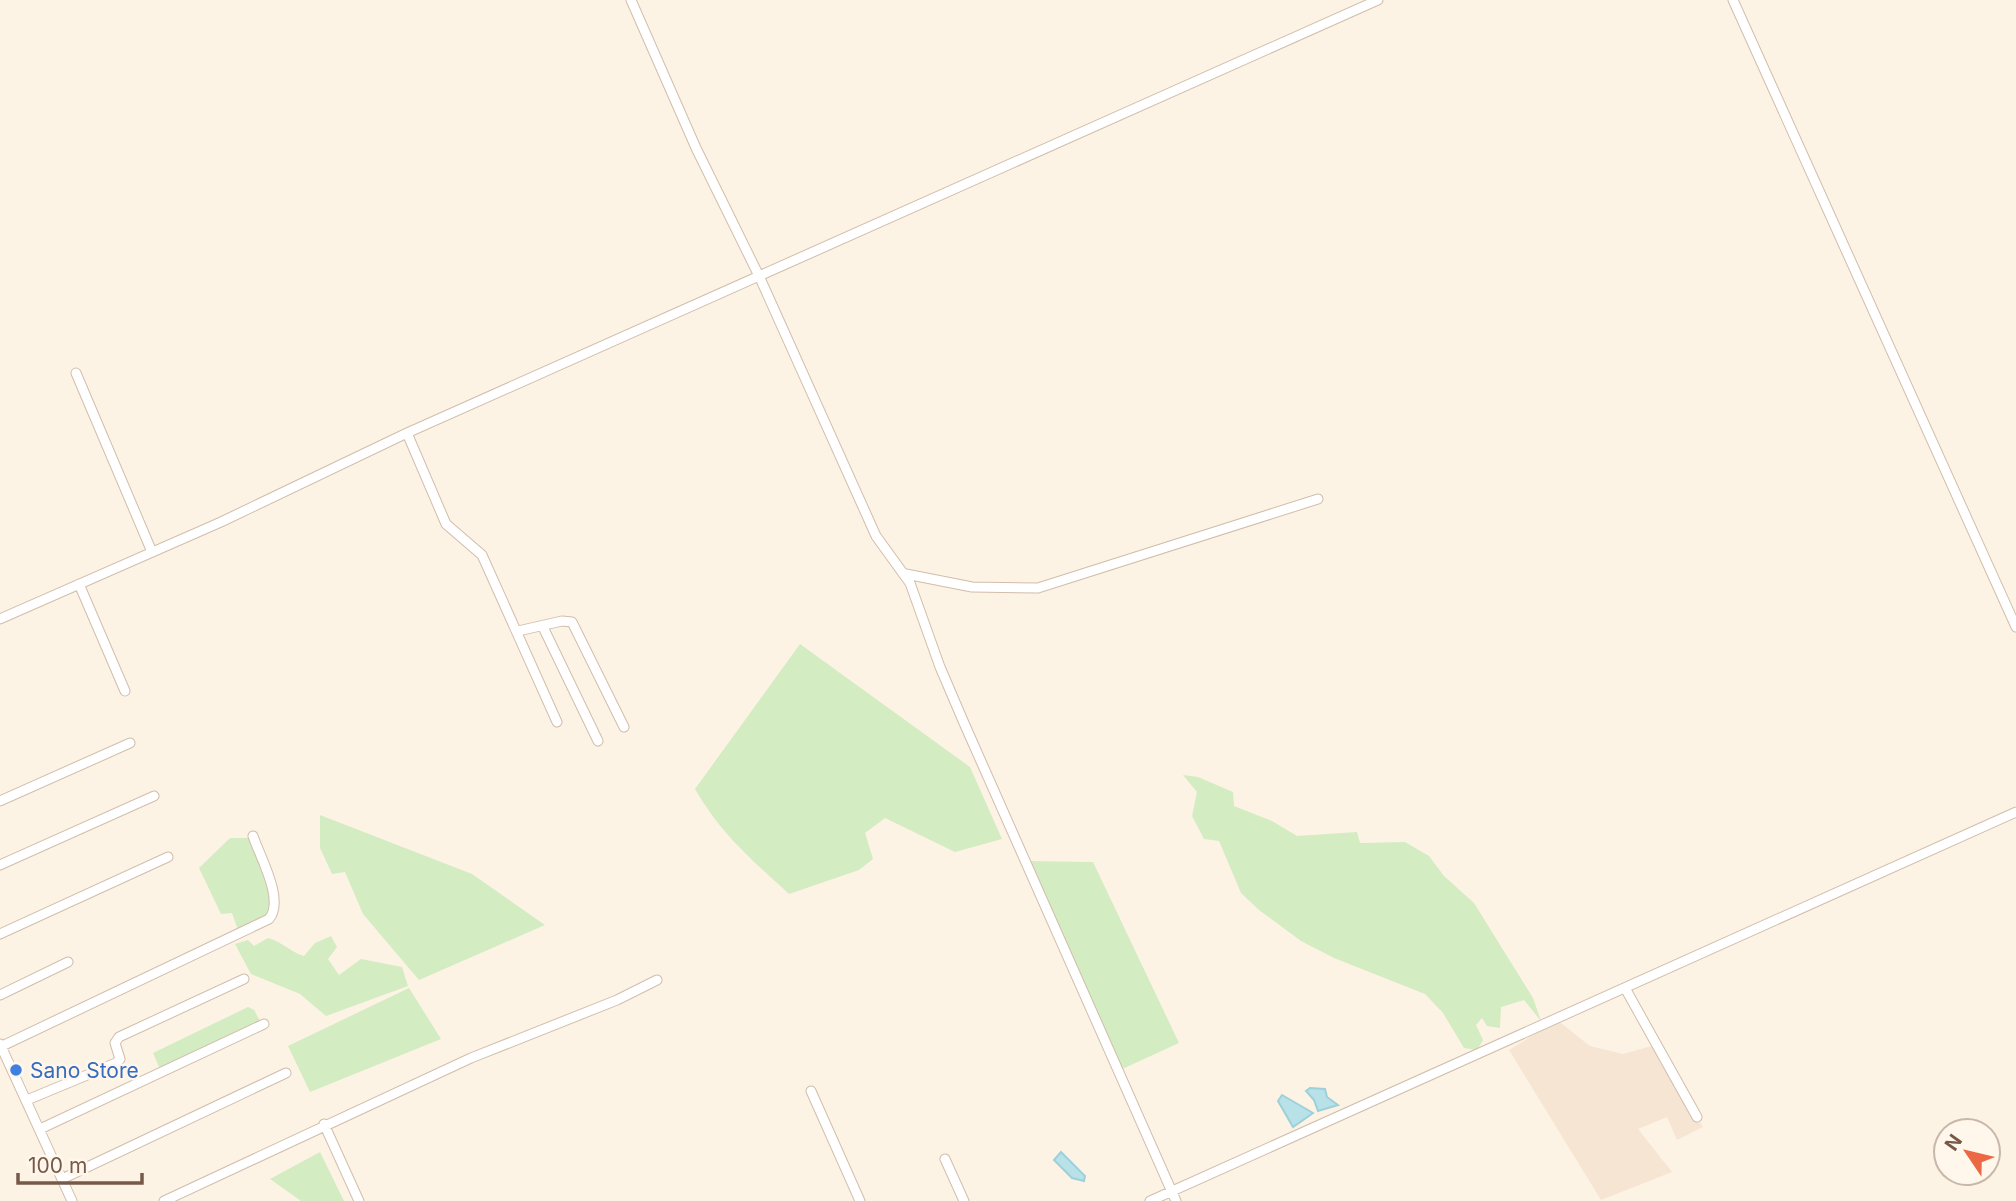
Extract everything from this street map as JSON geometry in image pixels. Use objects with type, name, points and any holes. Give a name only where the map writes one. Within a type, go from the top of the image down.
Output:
[{"type":"street","points":[[631,0],[696,148],[760,278],[876,536],[906,573],[964,723],[1176,1201]]},
{"type":"street","points":[[0,619],[292,489],[407,433],[760,278],[1378,0]]},
{"type":"street","points":[[1733,0],[2016,626]]},
{"type":"street","points":[[76,373],[152,552]]},
{"type":"street","points":[[407,433],[446,524],[482,555],[557,722]]},
{"type":"street","points":[[906,573],[972,587],[1038,588],[1318,499]]},
{"type":"street","points":[[79,584],[125,691]]},
{"type":"street","points":[[518,631],[562,621],[572,622],[624,727]]},
{"type":"street","points":[[543,627],[597,741]]},
{"type":"street","points":[[0,802],[130,743]]},
{"type":"street","points":[[0,864],[154,796]]},
{"type":"street","points":[[1150,1201],[2016,812]]},
{"type":"street","points":[[72,1201],[0,1045],[269,919],[274,913],[275,899],[253,836]]},
{"type":"street","points":[[0,934],[168,857]]},
{"type":"street","points":[[0,995],[68,961]]},
{"type":"street","points":[[27,1100],[116,1063],[120,1059],[115,1043],[119,1037],[244,979]]},
{"type":"street","points":[[164,1201],[324,1124],[471,1058],[617,1000],[657,980]]},
{"type":"street","points":[[1625,988],[1697,1117]]},
{"type":"street","points":[[40,1129],[264,1024]]},
{"type":"street","points":[[62,1179],[286,1073]]},
{"type":"street","points":[[811,1091],[860,1201]]},
{"type":"street","points":[[324,1124],[359,1201]]},
{"type":"street","points":[[945,1158],[964,1201]]},
{"type":"shaded area","points":[[1557,1020],[1590,1046],[1623,1054],[1652,1046],[1703,1127],[1677,1140],[1667,1117],[1638,1129],[1672,1172],[1601,1200],[1509,1050]]},
{"type":"green space","points":[[800,644],[970,767],[1002,839],[955,852],[885,818],[865,833],[873,859],[859,870],[789,894],[749,857],[726,833],[695,789]]},
{"type":"green space","points":[[1183,775],[1198,777],[1233,792],[1234,806],[1272,821],[1297,836],[1357,832],[1360,843],[1405,842],[1429,856],[1444,876],[1474,903],[1533,998],[1541,1021],[1524,1000],[1501,1007],[1500,1028],[1487,1026],[1482,1018],[1476,1025],[1483,1040],[1477,1050],[1464,1048],[1443,1013],[1425,994],[1334,958],[1301,941],[1241,893],[1219,841],[1204,839],[1192,816],[1197,792]]},
{"type":"green space","points":[[320,815],[472,874],[545,925],[419,980],[363,914],[345,872],[332,874],[320,848]]},
{"type":"green space","points":[[230,838],[250,838],[273,906],[267,918],[238,930],[232,913],[221,914],[199,868]]},
{"type":"green space","points":[[1028,861],[1093,862],[1179,1043],[1120,1070]]},
{"type":"green space","points":[[331,936],[337,947],[328,959],[339,975],[361,959],[402,967],[408,986],[326,1016],[300,994],[251,974],[235,944],[248,940],[254,946],[268,938],[304,956],[315,943]]},
{"type":"green space","points":[[409,988],[441,1039],[310,1092],[288,1046]]},
{"type":"green space","points":[[248,1007],[254,1010],[261,1023],[160,1069],[153,1053]]},
{"type":"green space","points":[[320,1152],[344,1201],[301,1201],[270,1179]]},
{"type":"water","points":[[1310,1088],[1325,1089],[1327,1097],[1338,1105],[1318,1111],[1314,1100],[1306,1091]]},
{"type":"water","points":[[1282,1095],[1313,1113],[1293,1127],[1278,1101]]},
{"type":"water","points":[[1061,1152],[1085,1176],[1084,1181],[1072,1178],[1054,1160]]},
{"type":"place","name":"Sano Store","points":[[16,1070]]}]
